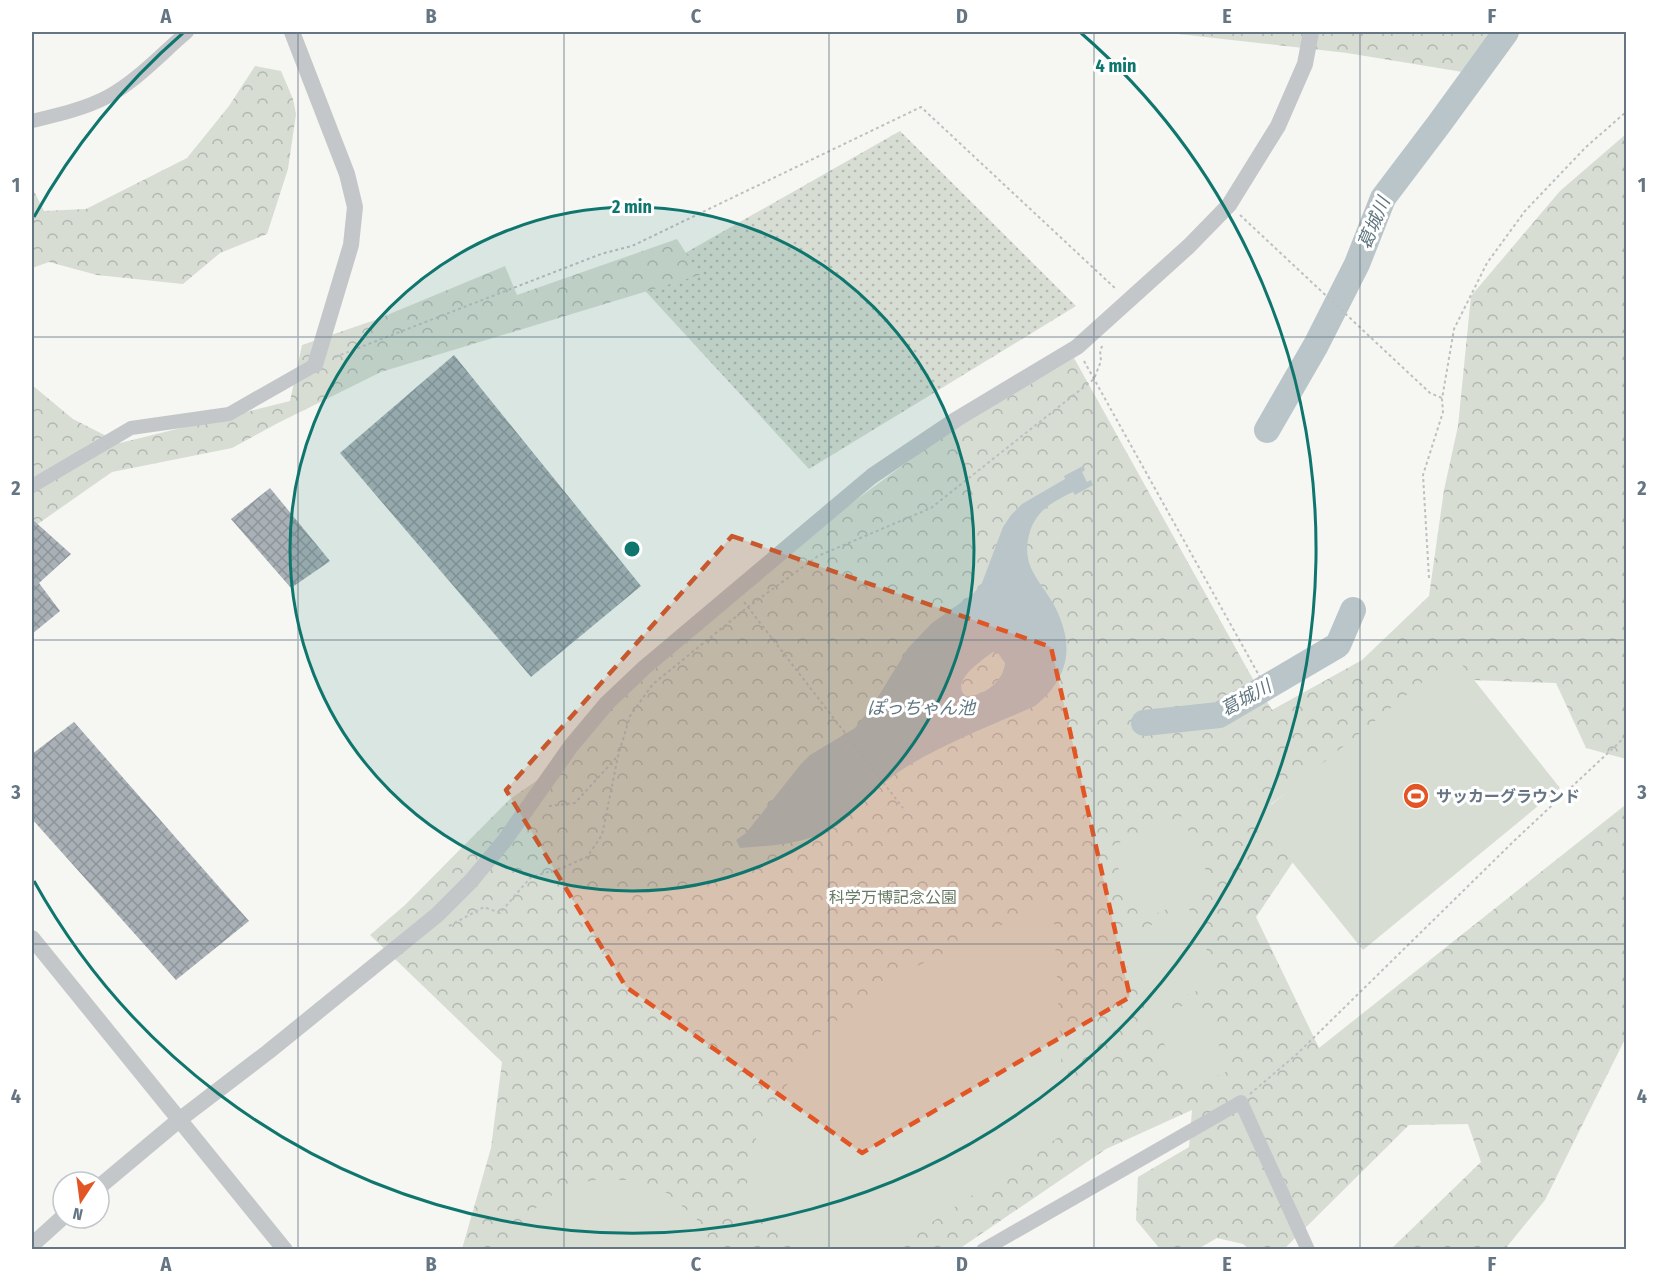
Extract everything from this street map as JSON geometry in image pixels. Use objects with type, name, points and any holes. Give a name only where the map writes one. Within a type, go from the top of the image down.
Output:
[{"type":"street","points":[[32,121],[78,109],[107,97],[124,86],[188,32]]},
{"type":"street","points":[[32,486],[131,428],[229,414],[315,365],[351,245],[355,207],[347,174],[292,32]]},
{"type":"street","points":[[111,1176],[437,915],[471,881],[505,840],[572,746],[607,704],[644,668],[872,476],[905,452],[1077,347],[1189,246],[1229,206],[1278,126],[1305,64],[1311,32]]},
{"type":"street","points":[[32,938],[285,1250]]},
{"type":"street","points":[[983,1250],[1241,1102],[1308,1250]]},
{"type":"street","points":[[32,1245],[51,1227]]},
{"type":"path","points":[[315,365],[601,254],[632,246],[921,107],[1129,301]]},
{"type":"path","points":[[1429,578],[1423,475],[1443,412],[1442,399],[1454,329],[1487,263],[1525,211],[1586,147],[1626,112]]},
{"type":"path","points":[[1229,206],[1430,393],[1442,399]]},
{"type":"path","points":[[443,931],[484,907],[500,913],[531,878],[562,868],[587,856],[602,835],[618,756],[630,716],[653,684],[748,607],[818,556],[931,508],[1094,379],[1101,361],[1100,350],[1105,342]]},
{"type":"path","points":[[1077,347],[1261,679]]},
{"type":"path","points":[[748,607],[903,808]]},
{"type":"path","points":[[1241,1102],[1296,1054],[1515,840],[1626,736]]},
{"type":"path","points":[[527,809],[575,803],[618,756]]},
{"type":"highlighted area","points":[[732,536],[1051,647],[1130,997],[862,1153],[626,987],[506,790]]},
{"type":"green space","points":[[1161,32],[1492,32],[1469,73],[1347,53]]},
{"type":"green space","points":[[255,66],[281,71],[293,99],[296,114],[288,169],[267,234],[220,253],[183,284],[97,275],[49,262],[32,268],[32,187],[44,211],[86,209],[187,158],[229,106]]},
{"type":"green space","points":[[900,131],[1076,306],[809,469],[636,281]]},
{"type":"green space","name":"科学万博記念公園","points":[[1626,134],[1626,759],[1586,748],[1556,683],[1442,679],[1271,804],[1293,862],[1256,917],[1319,1048],[1626,806],[1626,1037],[1545,1200],[1505,1249],[1391,1249],[1481,1162],[1468,1124],[1409,1125],[1284,1249],[1249,1249],[1243,1244],[1217,1238],[1198,1249],[1160,1249],[1136,1220],[1138,1177],[1189,1147],[1192,1110],[1106,1149],[959,1249],[462,1249],[491,1148],[502,1062],[370,935],[405,905],[510,799],[574,755],[610,710],[649,674],[848,506],[937,440],[1074,358],[1272,710],[1362,660],[1429,596],[1444,490],[1458,426],[1471,296],[1560,191]]},
{"type":"green space","points":[[677,239],[700,275],[381,372],[232,448],[112,472],[32,528],[32,385],[73,419],[120,443],[290,401],[302,345],[375,320],[505,266],[517,295]]},
{"type":"green space","name":"サッカーグラウンド","points":[[1455,656],[1560,788],[1363,950],[1256,817]]},
{"type":"green space","points":[[1182,816],[1214,889],[1141,920],[1109,847]]},
{"type":"green space","points":[[1053,900],[1065,1133],[892,1249],[797,1249],[744,1198],[757,1134],[818,1034],[905,972]]},
{"type":"green space","points":[[1189,909],[1220,981],[1147,1012],[1116,940]]},
{"type":"green space","points":[[1198,999],[1230,1070],[1185,1090],[1153,1019]]},
{"type":"green space","points":[[592,1180],[630,1180],[667,1193],[696,1218],[715,1249],[507,1249],[515,1232],[544,1201],[560,1191]]},
{"type":"water","name":"ぽっちゃん池","points":[[1083,466],[1085,470],[1082,472],[1087,482],[1091,480],[1093,485],[1075,495],[1073,492],[1045,508],[1035,520],[1027,546],[1033,573],[1054,605],[1065,634],[1066,660],[1056,684],[1047,695],[1035,706],[951,743],[903,769],[848,817],[824,833],[797,842],[740,848],[736,840],[746,833],[801,764],[810,755],[855,728],[873,705],[908,648],[932,623],[973,594],[982,583],[1003,527],[1011,515],[1022,504],[1065,479],[1064,476]],"holes":[[[993,652],[998,653],[1005,663],[997,681],[980,694],[966,696],[962,690],[964,678]]]},
{"type":"building","points":[[454,355],[641,586],[531,677],[340,453]]},
{"type":"building","points":[[270,488],[330,561],[291,588],[231,519]]},
{"type":"building","points":[[32,519],[71,554],[39,583],[60,611],[32,634]]},
{"type":"building","points":[[74,722],[249,921],[176,980],[32,819],[32,754]]},
{"type":"waterway","name":"葛城川","points":[[1267,430],[1316,345],[1357,264],[1383,198],[1506,32]]},
{"type":"waterway","name":"葛城川","points":[[1144,723],[1219,715],[1338,645],[1353,610]]},
{"type":"place","name":"サッカーグラウンド","points":[[1416,796]]}]
